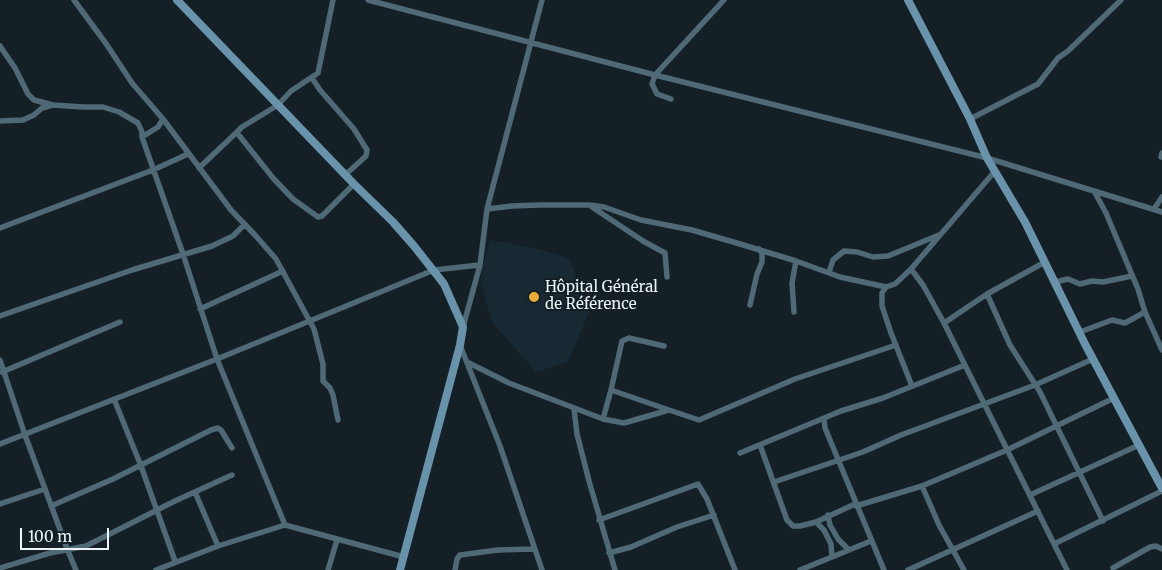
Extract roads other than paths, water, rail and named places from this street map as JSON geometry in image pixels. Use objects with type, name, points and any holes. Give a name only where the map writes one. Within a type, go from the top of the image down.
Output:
[{"type":"street","points":[[74,0],[132,83],[163,119],[231,210],[265,245],[283,272],[314,329],[323,364],[323,380],[332,390],[338,420]]},
{"type":"street","points":[[177,0],[345,175],[393,222],[444,284],[463,327]]},
{"type":"street","points":[[199,168],[238,131],[278,104],[291,91],[318,73],[321,66],[333,0]]},
{"type":"street","points":[[368,0],[531,41],[655,75],[987,158],[1162,212]]},
{"type":"street","points":[[400,570],[480,265],[487,209],[542,0]]},
{"type":"street","points":[[672,98],[657,94],[652,84],[655,75],[724,0]]},
{"type":"street","points":[[908,0],[970,119],[987,158],[1025,222],[1093,359],[1162,490],[1054,544]]},
{"type":"street","points":[[970,119],[1038,84],[1058,58],[1080,40],[1121,0]]},
{"type":"street","points":[[1,48],[15,68],[28,94],[34,100],[53,105],[103,107],[133,119],[138,123],[218,359],[285,525]]},
{"type":"street","points":[[312,78],[354,129],[367,150],[366,156],[345,175]]},
{"type":"street","points":[[0,121],[23,120],[34,115],[42,108],[53,105]]},
{"type":"street","points":[[142,137],[158,127],[163,119]]},
{"type":"street","points":[[238,131],[238,134],[273,178],[293,199],[318,217],[322,216],[354,184]]},
{"type":"street","points":[[0,228],[153,170],[188,154]]},
{"type":"street","points":[[487,209],[512,206],[604,207],[640,220],[692,230],[759,249],[840,277],[886,287],[895,284],[912,270],[995,171]]},
{"type":"street","points":[[1094,191],[1106,213],[1162,350]]},
{"type":"street","points":[[1154,209],[1162,197]]},
{"type":"street","points":[[590,206],[643,241],[665,252],[667,277]]},
{"type":"street","points":[[0,316],[132,270],[212,246],[233,236],[244,225]]},
{"type":"street","points":[[829,272],[832,260],[844,251],[858,252],[873,257],[888,256],[942,234]]},
{"type":"street","points":[[750,305],[757,274],[762,262],[762,253],[759,249]]},
{"type":"street","points":[[794,312],[792,283],[796,261]]},
{"type":"street","points":[[944,323],[987,294],[1045,262]]},
{"type":"street","points":[[0,444],[218,359],[434,270],[480,265]]},
{"type":"street","points":[[912,270],[923,285],[944,323],[1067,570]]},
{"type":"street","points":[[200,309],[283,272]]},
{"type":"street","points":[[1056,282],[1068,278],[1080,284],[1092,281],[1103,282],[1132,276]]},
{"type":"street","points":[[886,287],[882,293],[882,306],[912,386]]},
{"type":"street","points":[[987,294],[1010,345],[1036,385],[1103,521]]},
{"type":"street","points":[[1080,332],[1112,320],[1125,323],[1145,312]]},
{"type":"street","points":[[2,372],[120,322]]},
{"type":"street","points":[[603,419],[622,341],[629,338],[664,346]]},
{"type":"street","points":[[460,345],[469,363],[500,446],[542,570]]},
{"type":"street","points":[[611,390],[699,420],[795,379],[896,345]]},
{"type":"street","points":[[774,482],[862,452],[901,435],[1036,385],[1093,359]]},
{"type":"street","points":[[0,360],[2,372],[76,570]]},
{"type":"street","points":[[469,363],[509,383],[603,419],[624,423],[669,410]]},
{"type":"street","points":[[740,453],[841,411],[883,398],[965,365]]},
{"type":"street","points":[[760,445],[788,520],[796,526],[816,522],[828,515],[856,505],[922,486],[1007,450],[1055,425],[1114,398]]},
{"type":"street","points":[[114,399],[141,466],[175,562]]},
{"type":"street","points":[[574,409],[577,434],[599,520],[615,570]]},
{"type":"street","points":[[824,419],[825,428],[884,570]]},
{"type":"street","points":[[51,506],[141,466],[218,428],[223,432],[232,448]]},
{"type":"street","points":[[1030,495],[1139,445]]},
{"type":"street","points":[[0,568],[50,553],[86,546],[156,510],[232,475]]},
{"type":"street","points":[[599,520],[696,484],[700,486],[714,515],[735,570]]},
{"type":"street","points":[[922,486],[939,525],[964,570]]},
{"type":"street","points":[[0,504],[45,490]]},
{"type":"street","points":[[196,492],[218,546]]},
{"type":"street","points":[[908,570],[953,548],[1038,512]]},
{"type":"street","points":[[609,553],[630,547],[677,526],[714,515]]},
{"type":"street","points":[[828,515],[830,525],[838,539],[849,550]]},
{"type":"street","points":[[816,522],[824,530],[831,544],[832,557]]},
{"type":"street","points":[[156,570],[218,546],[285,525],[404,557]]},
{"type":"street","points":[[328,570],[337,540]]},
{"type":"street","points":[[800,570],[871,541]]},
{"type":"street","points":[[1113,568],[1150,546],[1162,549]]},
{"type":"street","points":[[454,570],[457,558],[460,555],[498,550],[534,549]]},
{"type":"place","name":"Hôpital Général de Référence","points":[[534,297]]}]
